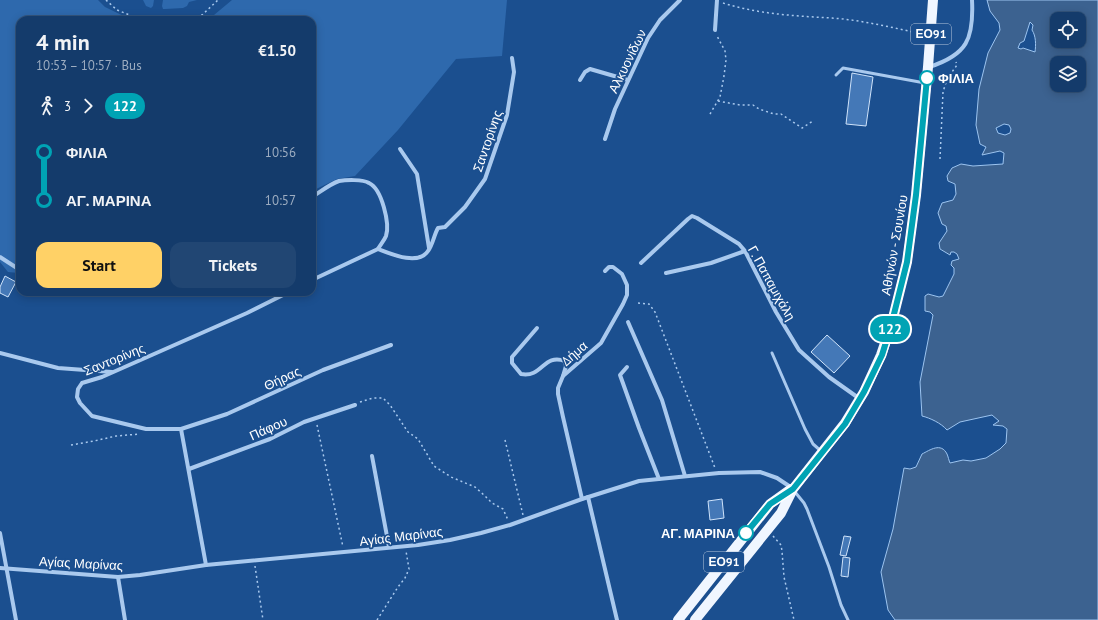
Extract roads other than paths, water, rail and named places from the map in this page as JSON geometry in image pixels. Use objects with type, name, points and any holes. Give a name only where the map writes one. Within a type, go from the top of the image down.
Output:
[{"type":"main road","name":"Αθήνών - Σουνίου","points":[[695,620],[781,513],[793,489],[845,424],[874,373],[888,336],[907,262],[916,195],[927,83],[933,0]]},
{"type":"main road","name":"Αθήνών - Σουνίου","points":[[678,620],[770,504],[793,489]]},
{"type":"street","name":"Αλκυονίδων","points":[[605,139],[615,109],[648,38],[660,20],[680,0]]},
{"type":"street","points":[[928,67],[943,62],[954,56],[965,44],[970,34],[972,25],[972,0]]},
{"type":"street","points":[[715,30],[717,1]]},
{"type":"street","name":"Σαντορίνης","points":[[429,249],[438,228],[445,227],[465,207],[485,179],[507,115],[514,72],[512,58]]},
{"type":"street","points":[[580,80],[585,72],[590,69],[628,80]]},
{"type":"street","points":[[378,249],[404,258],[422,256],[427,253],[429,249],[417,174],[400,149]]},
{"type":"street","points":[[316,195],[337,182],[349,180],[369,182],[382,200],[387,226],[386,237],[378,249],[316,278]]},
{"type":"street","name":"Γ. Παπαμιχάλη","points":[[641,263],[692,216],[739,244],[745,251],[776,312],[799,350],[829,377],[860,399]]},
{"type":"street","points":[[666,273],[711,263],[745,251]]},
{"type":"street","points":[[0,257],[16,267]]},
{"type":"street","name":"Δήμα","points":[[582,499],[570,453],[558,394],[563,376],[601,343],[623,304],[627,290],[625,279],[613,266],[605,270]]},
{"type":"street","name":"Σαντορίνης","points":[[181,429],[146,429],[92,416],[80,403],[77,397],[78,389],[82,383],[114,372],[247,313],[281,296]]},
{"type":"street","points":[[628,322],[662,400],[685,476]]},
{"type":"street","points":[[537,328],[512,357],[512,363],[521,374],[529,376],[535,373],[550,360],[559,359],[565,361],[566,366],[563,376]]},
{"type":"street","name":"Θήρας","points":[[181,429],[227,414],[323,370],[391,345]]},
{"type":"street","points":[[0,353],[58,368],[114,372]]},
{"type":"street","points":[[627,367],[620,375],[659,479]]},
{"type":"street","name":"Πάφου","points":[[189,469],[270,439],[304,422],[355,405]]},
{"type":"street","points":[[181,429],[206,565]]},
{"type":"street","points":[[372,456],[389,547]]},
{"type":"street","name":"Αγίας Μαρίνας","points":[[0,568],[118,577],[206,565],[405,546],[450,540],[510,525],[582,499],[639,481],[685,476],[718,473],[760,472],[777,478],[793,489]]},
{"type":"street","points":[[588,497],[617,620]]},
{"type":"street","points":[[0,533],[16,620]]},
{"type":"street","points":[[118,577],[125,620]]},
{"type":"lane","points":[[836,74],[843,68],[927,83]]},
{"type":"lane","points":[[772,353],[805,429],[813,444],[823,452]]},
{"type":"lane","points":[[793,489],[807,509],[829,567],[841,606],[848,620]]},
{"type":"place","name":"ΦΙΛΙΑ","points":[[927,78]]},
{"type":"place","name":"ΑΓ. ΜΑΡΙΝΑ","points":[[746,533]]}]
